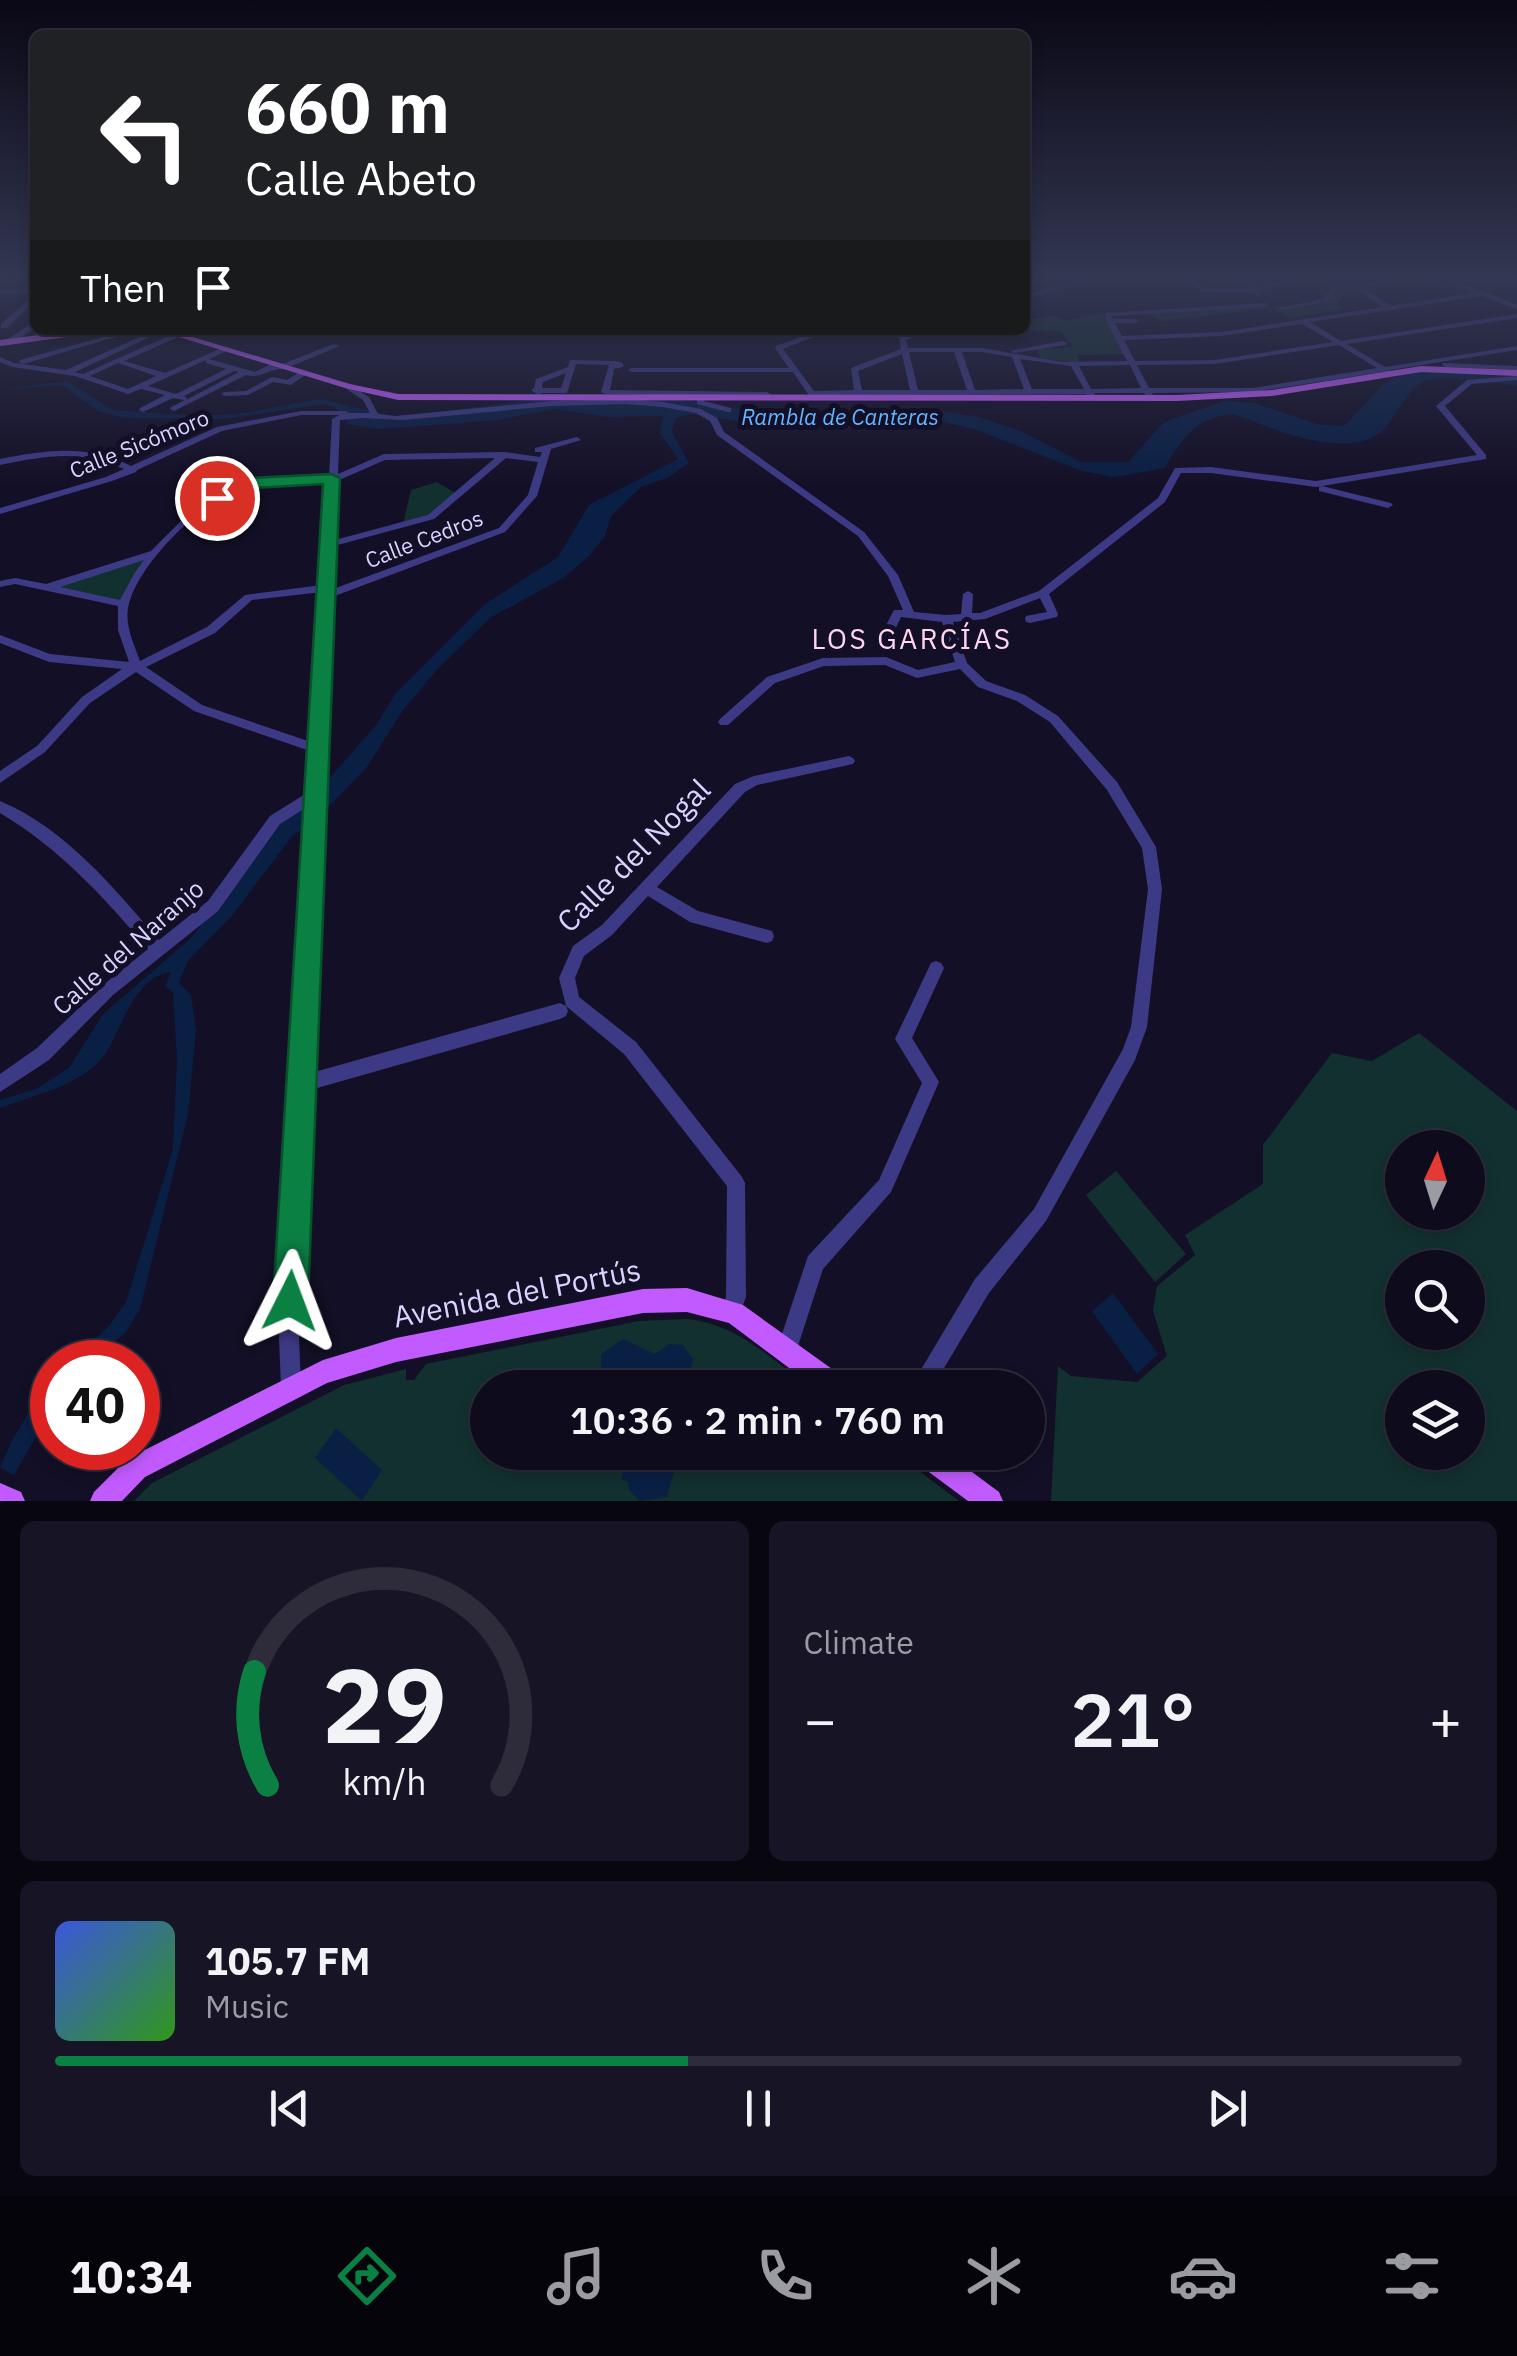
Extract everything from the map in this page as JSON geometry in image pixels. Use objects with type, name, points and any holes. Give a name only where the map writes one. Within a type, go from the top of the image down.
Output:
[{"type":"main road","points":[[220,348],[398,397],[1272,394],[1419,367],[1517,373]]},
{"type":"main road","name":"Avenida del Portús","points":[[102,1501],[136,1468],[291,1386],[396,1350],[642,1301],[687,1300],[731,1311],[814,1370]]},
{"type":"main road","points":[[948,1470],[990,1501]]},
{"type":"main road","points":[[0,1496],[12,1501]]},
{"type":"street","points":[[16,365],[74,348]]},
{"type":"street","points":[[67,372],[120,348]]},
{"type":"street","points":[[84,376],[145,348]]},
{"type":"street","points":[[227,350],[209,361],[256,375],[289,367],[331,348]]},
{"type":"street","points":[[781,348],[808,395],[1091,396]]},
{"type":"street","points":[[1012,355],[1039,348]]},
{"type":"street","points":[[1124,348],[1148,395]]},
{"type":"street","points":[[858,393],[854,370],[904,350],[957,350],[1074,364],[1132,364],[1228,362],[1316,348]]},
{"type":"street","points":[[1349,348],[1388,372]]},
{"type":"street","points":[[1419,367],[1517,348]]},
{"type":"street","points":[[0,359],[84,376],[128,392],[227,350]]},
{"type":"street","points":[[904,350],[915,393]]},
{"type":"street","points":[[957,350],[972,393]]},
{"type":"street","points":[[603,355],[673,394]]},
{"type":"street","points":[[1012,355],[1029,393]]},
{"type":"street","points":[[118,360],[164,376]]},
{"type":"street","points":[[536,392],[539,380],[572,365],[618,364]]},
{"type":"street","points":[[618,364],[612,366],[604,392],[767,394]]},
{"type":"street","points":[[1074,364],[1091,396]]},
{"type":"street","points":[[536,392],[564,390],[572,365]]},
{"type":"street","points":[[226,394],[248,393],[267,376],[288,383],[289,367]]},
{"type":"street","points":[[143,410],[232,368]]},
{"type":"street","points":[[632,370],[792,370]]},
{"type":"street","points":[[174,409],[245,372]]},
{"type":"street","points":[[1300,484],[1342,482],[1483,457],[1440,406],[1470,382],[1517,373]]},
{"type":"street","points":[[176,374],[204,383]]},
{"type":"street","points":[[348,386],[366,398],[374,414]]},
{"type":"street","points":[[144,387],[190,400]]},
{"type":"street","points":[[536,392],[573,393],[579,398]]},
{"type":"street","points":[[701,398],[700,402],[728,410]]},
{"type":"street","name":"Calle Sicómoro","points":[[0,512],[133,470],[227,427],[308,412],[374,414],[399,419],[550,402],[698,411],[714,420],[720,434],[861,534],[895,580],[910,615]]},
{"type":"street","points":[[291,1386],[288,1338],[334,422],[351,415]]},
{"type":"street","points":[[1434,424],[1452,420]]},
{"type":"street","points":[[332,464],[384,456],[546,454],[576,440]]},
{"type":"street","points":[[0,462],[82,450],[100,453],[133,470]]},
{"type":"street","points":[[480,454],[546,454]]},
{"type":"street","points":[[328,545],[431,517],[504,454]]},
{"type":"street","name":"Calle Cedros","points":[[0,778],[41,749],[86,700],[137,668],[211,630],[252,596],[326,592],[502,530],[529,502],[546,454]]},
{"type":"street","points":[[137,668],[122,623],[123,604],[152,554],[229,490],[256,482],[331,479],[384,456]]},
{"type":"street","points":[[888,633],[898,613],[966,618],[1043,593],[1162,500],[1178,470],[1241,473],[1388,505]]},
{"type":"street","points":[[46,588],[152,554]]},
{"type":"street","points":[[0,584],[14,582],[123,604]]},
{"type":"street","points":[[1030,619],[1053,614],[1043,593]]},
{"type":"street","points":[[966,618],[968,594]]},
{"type":"street","points":[[931,1370],[982,1286],[1040,1215],[1130,1054],[1139,1027],[1155,888],[1152,857],[1143,834],[1102,773],[1042,710],[982,684],[962,665],[946,619]]},
{"type":"street","points":[[0,639],[49,658],[137,668],[198,708],[308,746],[318,744]]},
{"type":"street","points":[[724,722],[771,680],[823,662],[886,661],[918,674],[962,665]]},
{"type":"street","name":"Calle del Nogal","points":[[731,1311],[736,1296],[736,1184],[630,1048],[578,1008],[567,992],[573,957],[607,930],[744,786],[849,761]]},
{"type":"street","name":"Calle del Naranjo","points":[[0,1084],[43,1054],[156,950],[220,899],[276,820],[316,794]]},
{"type":"street","points":[[0,806],[34,824],[81,861],[156,950]]},
{"type":"street","points":[[646,888],[695,917],[767,936]]},
{"type":"street","points":[[787,1349],[815,1263],[877,1197],[913,1129],[930,1082],[903,1040],[936,968]]},
{"type":"street","points":[[301,1084],[560,1011]]},
{"type":"green space","points":[[1121,348],[1124,354],[1077,355],[1080,363],[1040,358],[1038,349]]},
{"type":"green space","points":[[437,482],[457,494],[438,514],[403,524],[411,490]]},
{"type":"green space","points":[[151,554],[123,604],[46,588]]},
{"type":"green space","points":[[1419,1033],[1517,1111],[1517,1501],[1051,1501],[1058,1366],[1071,1376],[1137,1382],[1167,1356],[1153,1311],[1157,1286],[1195,1255],[1185,1235],[1263,1184],[1263,1145],[1332,1053],[1372,1061]]},
{"type":"green space","points":[[1116,1171],[1186,1254],[1155,1282],[1086,1195]]},
{"type":"green space","points":[[639,1321],[705,1322],[737,1335],[787,1370],[470,1370],[470,1470],[918,1470],[959,1501],[134,1501],[152,1483],[344,1385],[406,1369],[406,1380],[414,1380],[426,1364]]},
{"type":"water","name":"Rambla de Canteras","points":[[1463,371],[1517,377],[1517,386],[1457,379],[1425,381],[1409,395],[1386,427],[1372,438],[1354,443],[1312,440],[1234,414],[1221,416],[1192,431],[1165,468],[1114,477],[1082,471],[977,430],[941,421],[778,427],[692,414],[675,418],[672,432],[689,463],[667,478],[641,487],[611,516],[605,536],[589,556],[563,578],[490,618],[437,670],[403,710],[367,767],[314,822],[293,835],[231,917],[188,961],[179,983],[191,995],[196,1031],[188,1114],[140,1309],[117,1340],[94,1340],[126,1302],[173,1149],[177,1059],[173,993],[165,986],[171,972],[140,991],[109,1048],[88,1071],[60,1087],[0,1108],[0,1100],[36,1089],[69,1068],[103,1014],[192,937],[262,837],[316,794],[376,725],[396,693],[485,604],[558,557],[589,505],[678,459],[660,433],[663,416],[607,417],[555,409],[498,420],[379,429],[348,424],[337,409],[325,404],[224,419],[124,418],[98,411],[62,385],[0,390],[67,381],[113,410],[198,416],[245,413],[320,399],[400,418],[535,399],[676,399],[772,414],[916,407],[978,417],[1021,431],[1081,462],[1128,462],[1164,422],[1224,401],[1254,403],[1317,424],[1344,426],[1383,385],[1404,372]]},
{"type":"water","points":[[1113,1293],[1158,1354],[1137,1374],[1092,1311]]},
{"type":"water","points":[[623,1339],[655,1354],[669,1344],[683,1345],[693,1359],[691,1370],[604,1370],[601,1354]]},
{"type":"water","points":[[30,1411],[30,1447],[14,1475],[0,1468]]},
{"type":"water","points":[[336,1428],[382,1470],[362,1501],[315,1458]]},
{"type":"water","points":[[624,1470],[674,1471],[667,1497],[640,1501],[629,1490],[628,1482],[621,1479]]},
{"type":"district","name":"LOS GARCÍAS","points":[[912,639]]},
{"type":"route","points":[[217,498],[249,483],[331,478],[290,1301]]}]
